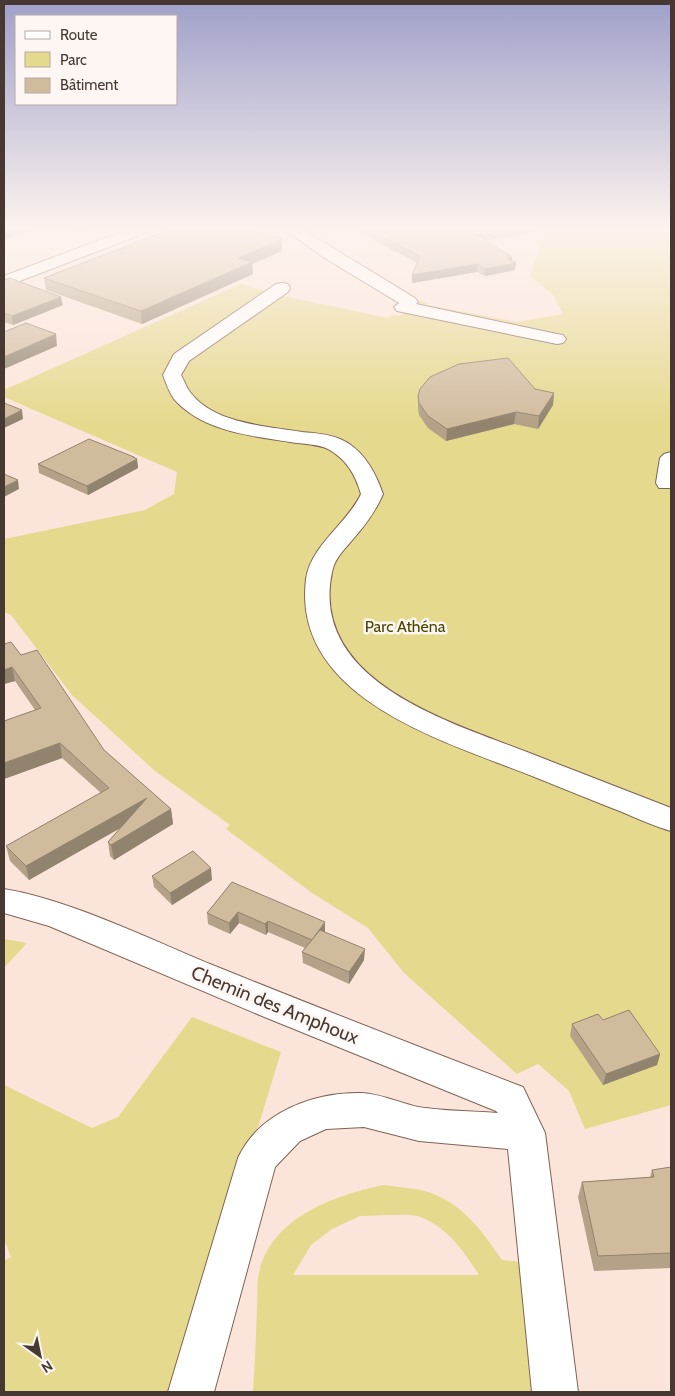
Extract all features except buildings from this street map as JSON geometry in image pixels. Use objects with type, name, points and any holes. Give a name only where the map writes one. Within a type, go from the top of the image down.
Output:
[{"type":"street","points":[[273,294],[181,358],[172,375],[177,391],[182,399],[203,413],[230,424],[332,443],[344,450],[364,470],[372,494],[366,509],[324,560],[318,577],[318,614],[325,634],[350,672],[390,705],[414,718],[671,820]]},
{"type":"street","points":[[391,294],[406,304],[558,339]]},
{"type":"street","points":[[667,483],[671,458]]},
{"type":"street","name":"Chemin des Amphoux","points":[[4,901],[22,904],[61,917],[274,1006],[510,1100],[526,1133],[555,1392]]},
{"type":"street","points":[[191,1392],[258,1158],[286,1129],[323,1112],[364,1110],[419,1124],[526,1133]]},
{"type":"green space","name":"Parc Athéna","points":[[218,294],[275,294],[388,318],[393,315],[400,316],[421,300],[428,305],[516,322],[563,314],[553,295],[671,294],[671,1105],[585,1129],[569,1091],[538,1064],[517,1074],[404,973],[368,928],[312,893],[226,829],[230,825],[155,771],[72,695],[11,615],[4,612],[4,539],[145,510],[174,494],[177,472],[4,397],[4,390]]},
{"type":"green space","points":[[4,939],[27,943],[4,968]]},
{"type":"green space","points":[[192,1017],[281,1052],[177,1392],[4,1392],[4,1261],[11,1257],[4,1239],[4,1085],[92,1128],[118,1117]]},
{"type":"green space","points":[[383,1185],[425,1191],[438,1196],[450,1202],[479,1228],[502,1260],[521,1262],[533,1392],[253,1392],[258,1282],[259,1273],[266,1254],[277,1237],[291,1223],[307,1212],[325,1203]],"holes":[[[406,1215],[417,1216],[427,1220],[453,1240],[479,1275],[293,1275],[311,1245],[332,1229],[360,1216]]]}]
